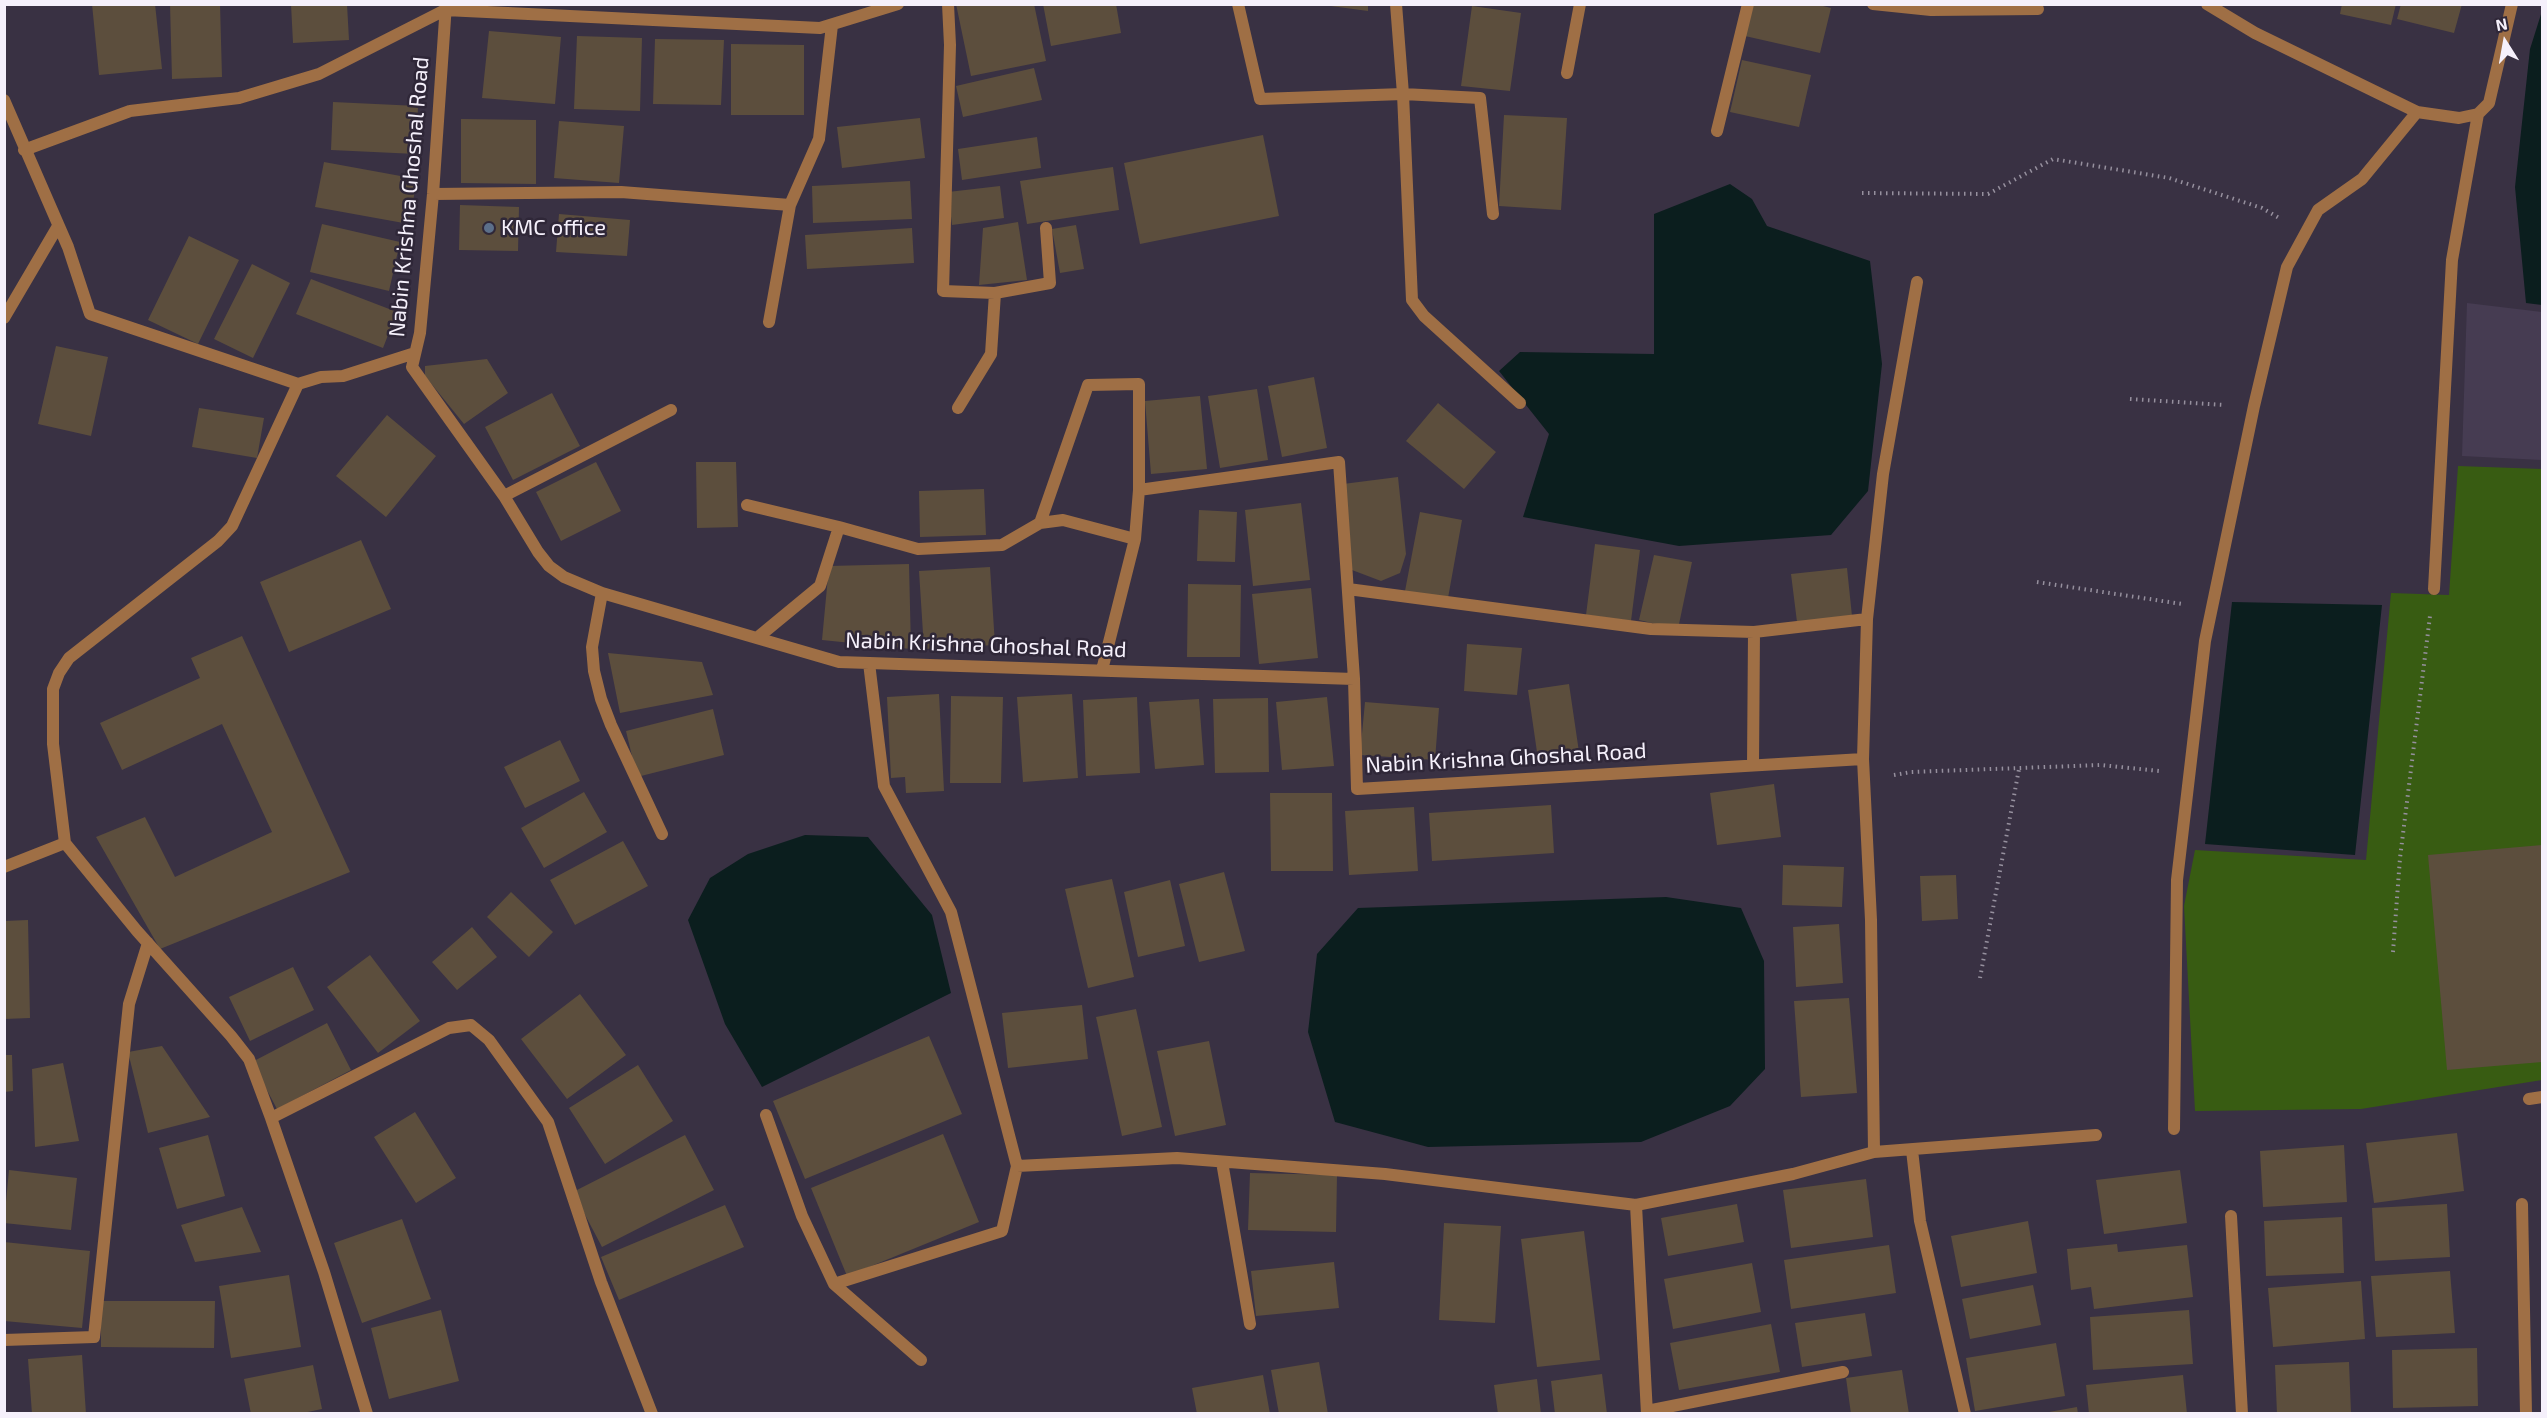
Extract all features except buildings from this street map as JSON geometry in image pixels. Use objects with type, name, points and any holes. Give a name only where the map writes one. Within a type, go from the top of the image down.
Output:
[{"type":"street","points":[[24,150],[130,111],[239,98],[319,74],[446,7],[820,28],[898,4]]},
{"type":"street","points":[[948,4],[950,45],[943,291],[995,293],[1050,283],[1046,228]]},
{"type":"street","points":[[1238,4],[1260,99],[1403,94],[1480,98],[1493,214]]},
{"type":"street","points":[[1396,4],[1403,94],[1412,300],[1424,316],[1520,403]]},
{"type":"street","points":[[1567,73],[1580,4]]},
{"type":"street","points":[[1717,131],[1748,4]]},
{"type":"street","points":[[1873,4],[1931,10],[2038,9]]},
{"type":"street","points":[[2208,4],[2255,33],[2417,112],[2459,118],[2478,114]]},
{"type":"street","points":[[2434,589],[2452,261],[2478,114],[2488,103],[2512,4]]},
{"type":"street","name":"Nabin Krishna Ghoshal Road","points":[[446,7],[433,194],[420,333],[412,367],[504,496],[538,552],[549,566],[564,577],[602,593],[838,662],[1354,679],[1357,789],[1863,759]]},
{"type":"street","points":[[769,322],[790,205],[819,139],[832,25]]},
{"type":"street","points":[[4,100],[68,248],[90,314],[298,384],[321,377],[343,376],[415,353]]},
{"type":"street","points":[[2174,1129],[2177,880],[2205,641],[2254,406],[2287,267],[2318,210],[2362,179],[2417,112]]},
{"type":"street","points":[[433,194],[621,192],[790,205]]},
{"type":"street","points":[[4,318],[58,226]]},
{"type":"street","points":[[1874,1152],[1871,920],[1863,759],[1867,619],[1883,474],[1917,282]]},
{"type":"street","points":[[958,408],[991,354],[995,293]]},
{"type":"street","points":[[298,384],[232,526],[218,541],[69,658],[59,673],[53,689],[53,744],[65,843],[249,1059],[272,1118],[324,1272],[367,1413]]},
{"type":"street","points":[[1040,524],[1088,385],[1139,384],[1139,490],[1136,539],[1102,670]]},
{"type":"street","points":[[504,496],[671,410]]},
{"type":"street","points":[[1139,490],[1339,462],[1354,679]]},
{"type":"street","points":[[747,504],[839,526],[918,549],[1002,545],[1040,524],[1064,520],[1136,539]]},
{"type":"street","points":[[757,638],[819,585],[839,526]]},
{"type":"street","points":[[1348,589],[1650,629],[1754,632],[1867,619]]},
{"type":"street","points":[[602,593],[592,647],[601,699],[663,834]]},
{"type":"street","points":[[1753,765],[1754,632]]},
{"type":"street","points":[[834,1284],[1002,1231],[1017,1166],[951,912],[884,786],[869,663]]},
{"type":"street","points":[[4,867],[65,843]]},
{"type":"street","points":[[4,1340],[94,1336],[129,1004],[148,943]]},
{"type":"street","points":[[272,1118],[449,1028],[471,1025],[489,1040],[548,1122],[601,1282],[652,1413]]},
{"type":"street","points":[[2529,1099],[2542,1096]]},
{"type":"street","points":[[766,1115],[802,1216],[834,1284],[921,1360]]},
{"type":"street","points":[[1017,1166],[1178,1158],[1385,1174],[1636,1205],[1793,1173],[1874,1152],[2096,1135]]},
{"type":"street","points":[[1912,1150],[1920,1221],[1965,1413]]},
{"type":"street","points":[[1222,1162],[1250,1324]]},
{"type":"street","points":[[2522,1204],[2526,1413]]},
{"type":"street","points":[[1636,1205],[1647,1412],[1843,1372]]},
{"type":"street","points":[[2231,1216],[2242,1413]]},
{"type":"path","points":[[1862,193],[1988,194],[2053,159],[2169,178],[2262,208],[2305,235]]},
{"type":"path","points":[[2130,399],[2254,406]]},
{"type":"path","points":[[2037,582],[2212,608]]},
{"type":"path","points":[[2393,952],[2400,858],[2434,589]]},
{"type":"path","points":[[1864,780],[1911,772],[2101,765],[2190,774]]},
{"type":"path","points":[[1980,978],[2019,769]]},
{"type":"shaded area","points":[[2542,11],[2542,305],[2526,303],[2515,187],[2530,49]]},
{"type":"shaded area","points":[[1730,184],[1752,199],[1767,226],[1870,261],[1882,364],[1868,491],[1831,535],[1679,546],[1523,517],[1549,434],[1499,371],[1520,352],[1654,354],[1654,214]]},
{"type":"shaded area","points":[[2467,303],[2542,312],[2542,460],[2462,456]]},
{"type":"shaded area","points":[[2232,602],[2382,605],[2355,855],[2205,844]]},
{"type":"shaded area","points":[[805,835],[868,837],[932,915],[951,993],[762,1087],[725,1024],[688,920],[710,878],[748,854]]},
{"type":"shaded area","points":[[1666,897],[1741,908],[1764,961],[1765,1069],[1730,1106],[1641,1142],[1428,1147],[1335,1122],[1308,1032],[1317,954],[1358,908]]},
{"type":"green space","points":[[2458,466],[2542,469],[2542,1080],[2361,1109],[2195,1111],[2184,906],[2195,850],[2366,860],[2391,593],[2449,595]]},
{"type":"place","name":"KMC office","points":[[489,228]]}]
